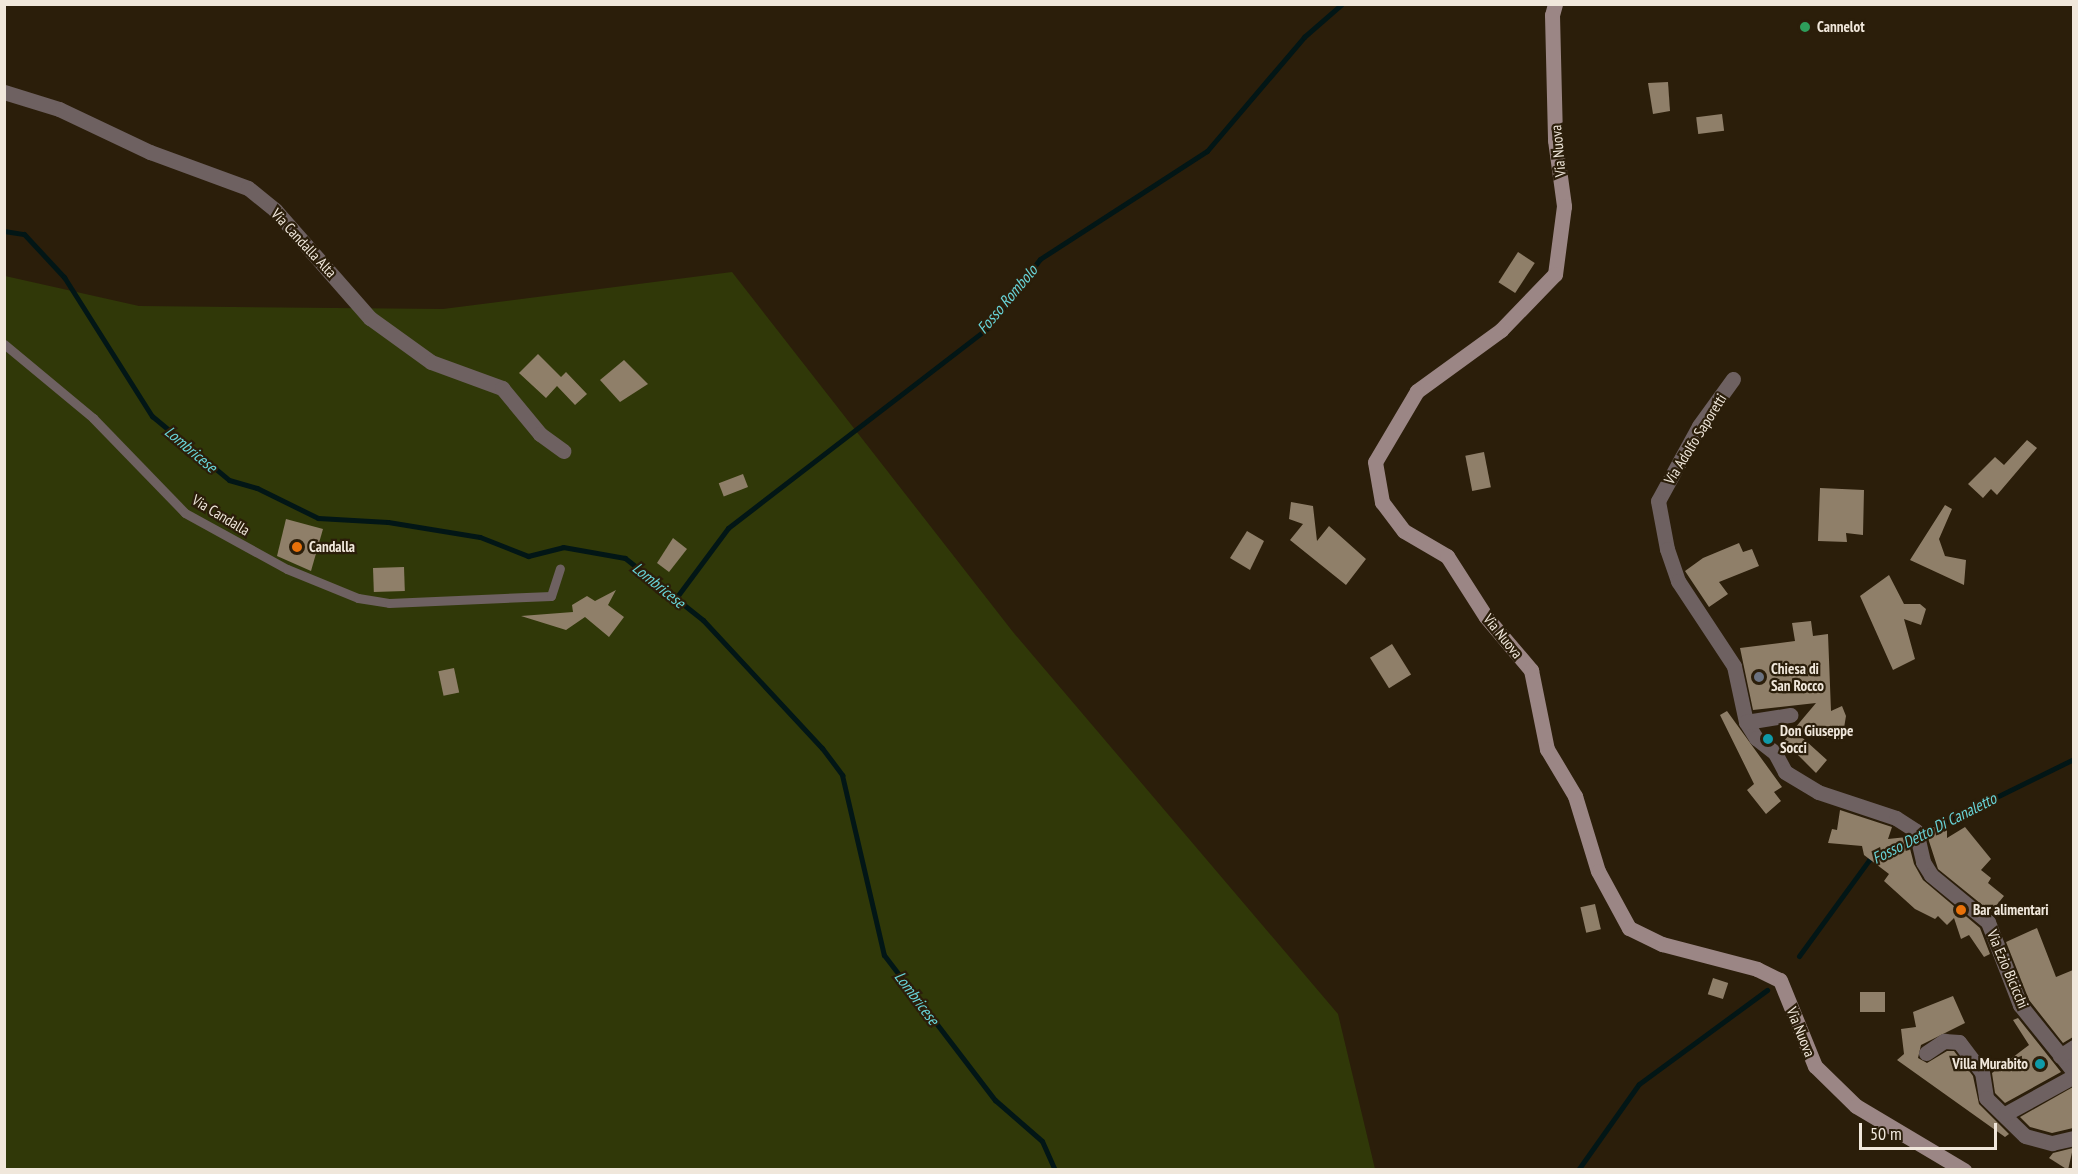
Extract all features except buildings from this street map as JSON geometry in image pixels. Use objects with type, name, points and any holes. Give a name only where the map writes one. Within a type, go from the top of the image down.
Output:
[{"type":"street","name":"Via Nuova","points":[[1555,4],[1552,15],[1556,140],[1564,206],[1555,274],[1502,330],[1417,391],[1376,462],[1382,502],[1404,531],[1447,556],[1486,617],[1531,670],[1547,749],[1575,796],[1598,871],[1629,928],[1662,944],[1757,969],[1780,980],[1815,1066],[1856,1106],[1964,1170]]},
{"type":"street","name":"Via Candalla Alta","points":[[4,92],[59,109],[150,152],[248,188],[274,210],[370,318],[431,362],[502,388],[540,434],[563,451]]},
{"type":"street","name":"Via Adolfo Saporetti","points":[[1733,380],[1700,426],[1658,501],[1667,549],[1678,581],[1734,666],[1746,722],[1756,738],[1775,753]]},
{"type":"street","points":[[1746,722],[1790,715]]},
{"type":"street","name":"Via Ezio Bicicchi","points":[[1775,753],[1785,772],[1818,792],[1896,818],[1916,831],[1923,862],[1931,875],[1988,922],[2020,1005],[2073,1074]]},
{"type":"street","points":[[1926,1053],[1944,1041],[1959,1042],[1982,1072],[1986,1098],[2005,1114],[2021,1133],[2036,1141],[2052,1143],[2073,1138]]},
{"type":"street","points":[[2060,1056],[2073,1047]]},
{"type":"street","points":[[2005,1114],[2073,1074]]},
{"type":"lane","name":"Via Candalla","points":[[4,344],[93,418],[185,513],[232,541],[287,569],[358,598],[389,603],[551,596],[560,568]]},
{"type":"green space","points":[[732,272],[1013,632],[1338,1014],[1375,1169],[5,1170],[5,276],[139,306],[443,309]]},
{"type":"waterway","name":"Fosso Rombolo","points":[[676,598],[728,528],[988,328],[1040,259],[1207,151],[1304,37],[1342,4]]},
{"type":"waterway","name":"Lombricese","points":[[4,231],[24,234],[64,277],[152,416],[229,480],[257,488],[318,518],[388,522],[480,537],[528,556],[563,547],[625,558],[703,620],[822,748],[842,775],[884,955],[995,1100],[1042,1141],[1055,1170]]},
{"type":"waterway","name":"Fosso Detto Di Canaletto","points":[[1903,843],[2074,759]]},
{"type":"waterway","name":"Fosso Detto Di Canaletto","points":[[1799,956],[1869,860],[1875,856]]},
{"type":"waterway","name":"Fosso Detto Di Canaletto","points":[[1578,1170],[1639,1084],[1767,990]]},
{"type":"place","name":"Cannelot","points":[[1805,27]]},
{"type":"place","name":"Candalla","points":[[297,547]]},
{"type":"place","name":"Chiesa di San Rocco","points":[[1759,677]]},
{"type":"place","name":"Don Giuseppe Socci","points":[[1768,739]]},
{"type":"place","name":"Bar alimentari","points":[[1961,910]]},
{"type":"place","name":"Villa Murabito","points":[[2040,1064]]}]
